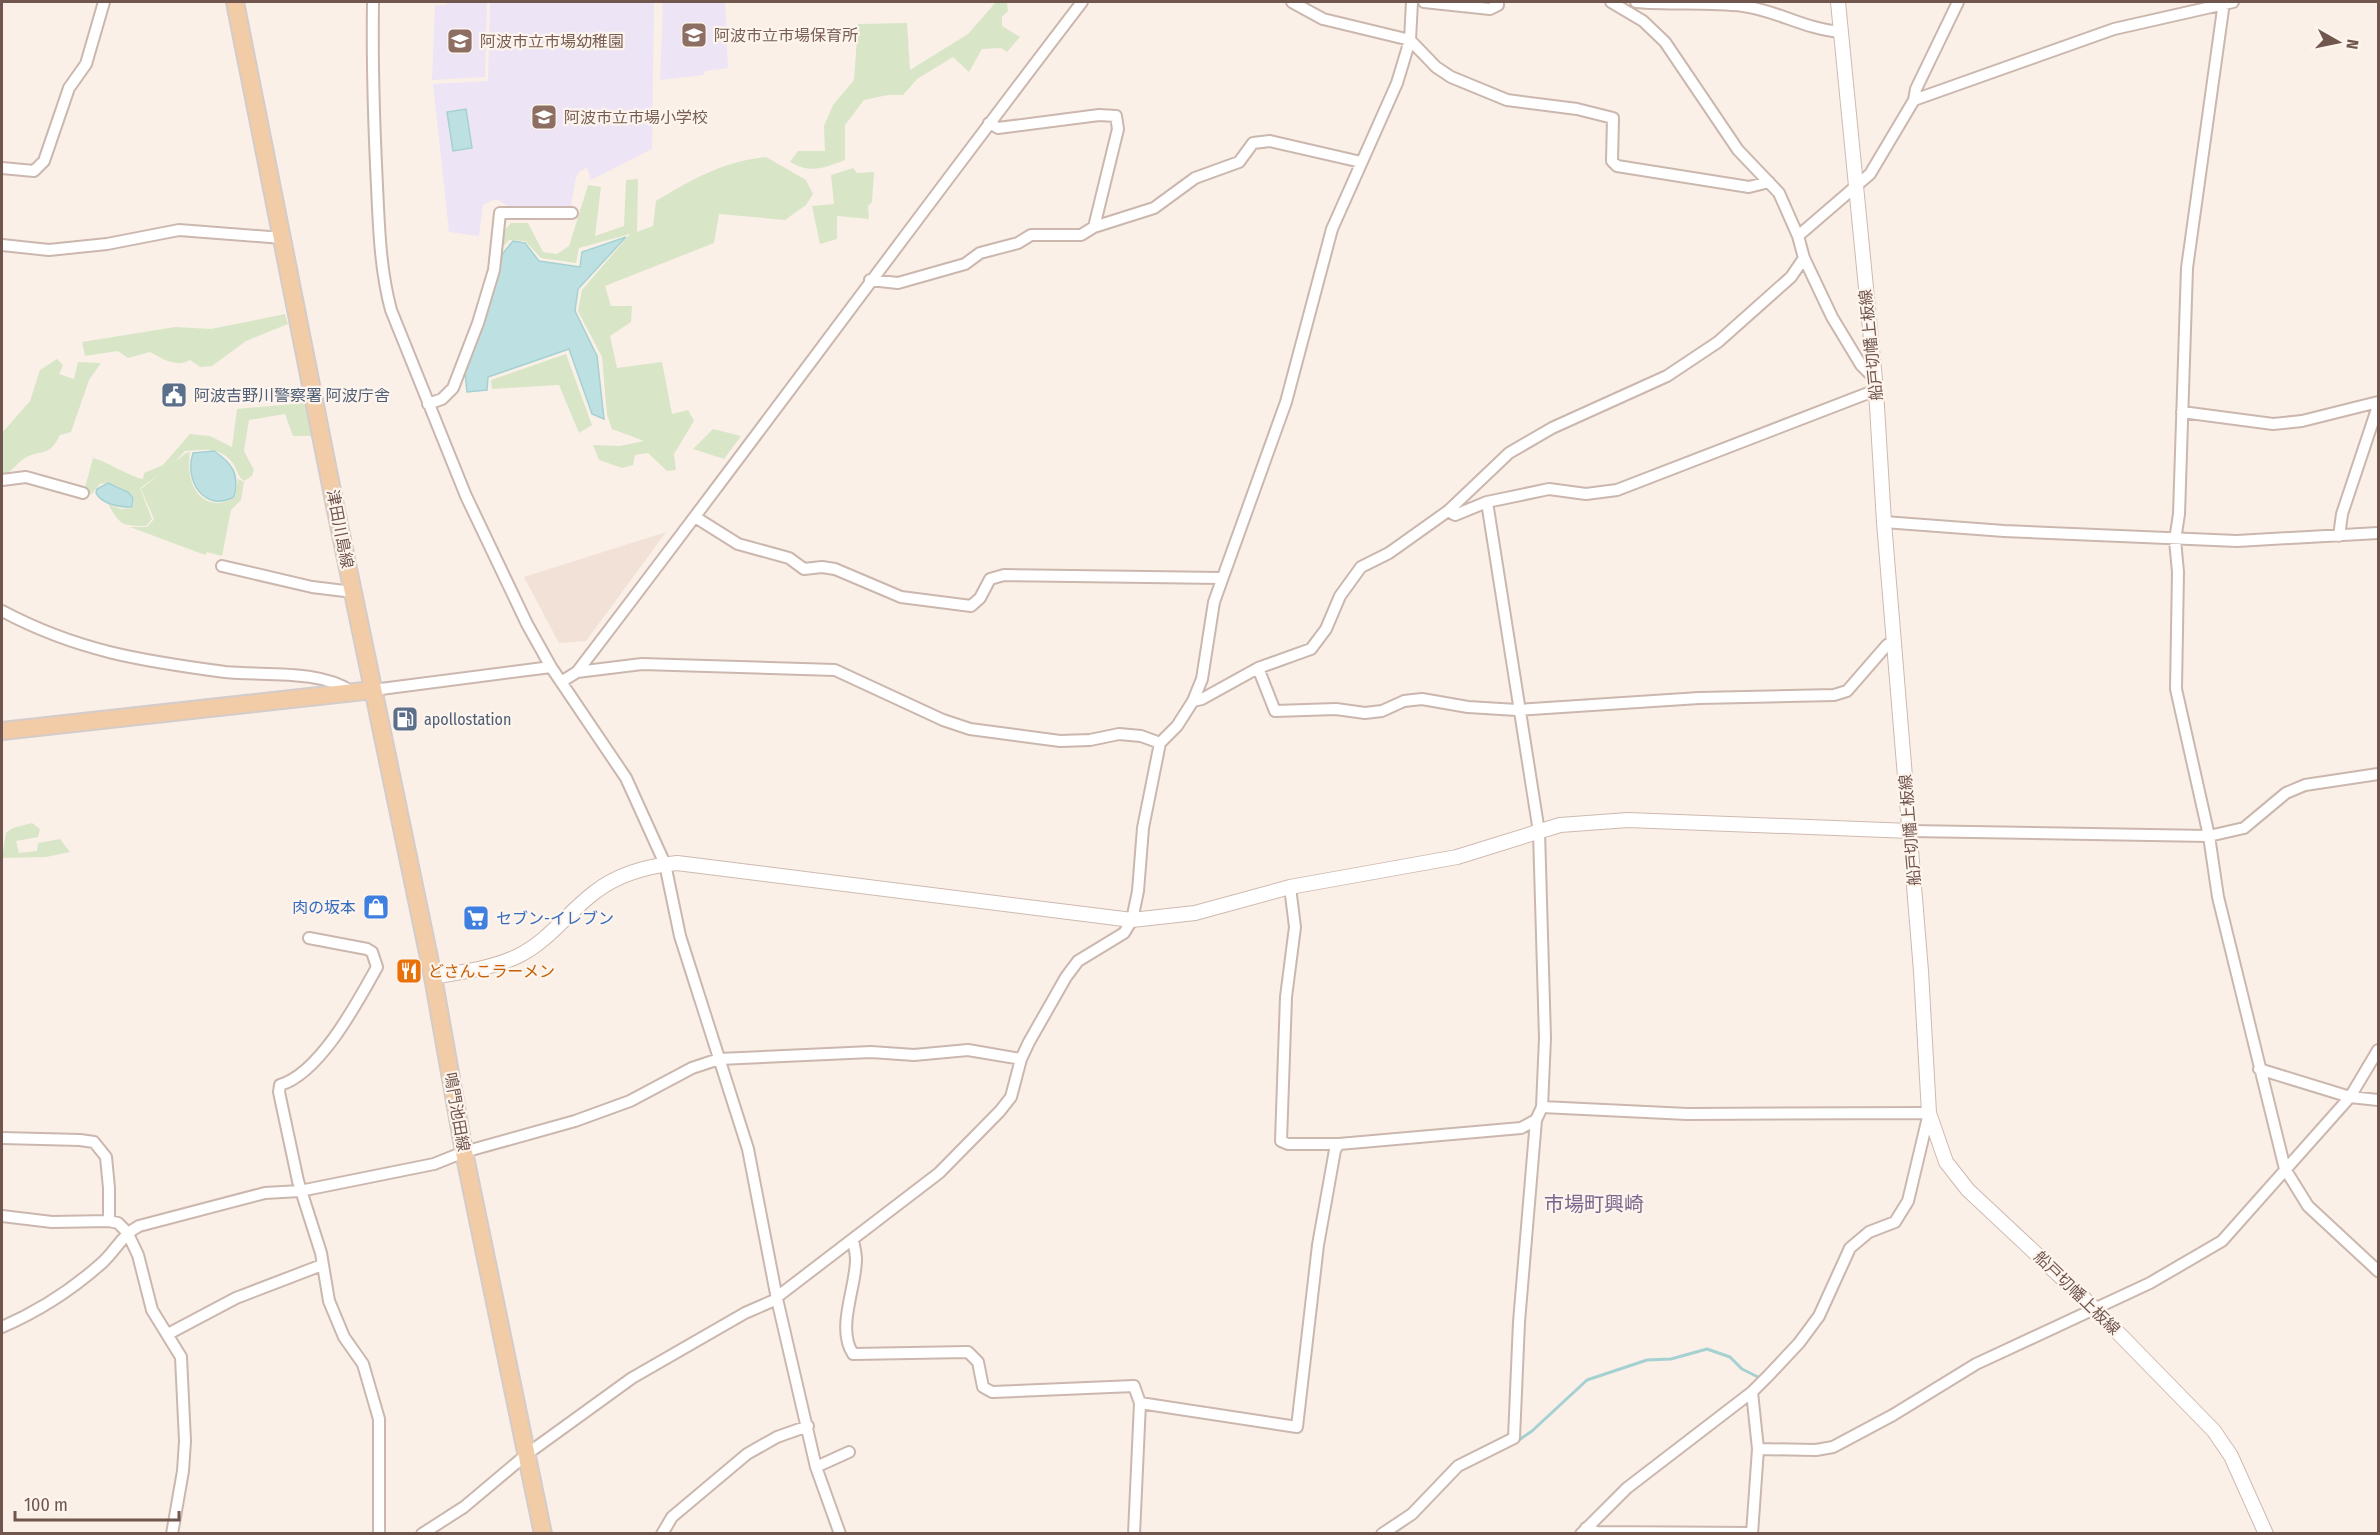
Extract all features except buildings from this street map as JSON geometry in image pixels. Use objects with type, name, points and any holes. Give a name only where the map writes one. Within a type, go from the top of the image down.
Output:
[{"type":"main road","name":"津田川島線","points":[[236,2],[373,690]]},
{"type":"main road","name":"船戸切幡上板線","points":[[1838,2],[1876,385],[1884,522],[1910,831],[1929,1113],[1946,1162],[1968,1190],[2094,1308],[2214,1431],[2231,1456],[2266,1533]]},
{"type":"main road","points":[[2,730],[373,690]]},
{"type":"main road","name":"鳴門池田線","points":[[373,690],[433,977],[464,1152],[543,1533]]},
{"type":"main road","points":[[433,977],[476,969],[519,956],[549,935],[595,892],[619,877],[665,864],[690,863],[1132,920],[1195,913],[1290,887],[1457,858],[1539,832],[1584,821],[1628,820],[1910,831]]},
{"type":"street","points":[[2,168],[34,171],[44,160],[69,88],[86,64],[104,2]]},
{"type":"street","points":[[373,2],[372,92],[383,282],[391,310],[471,507],[526,624],[551,667],[626,778],[665,864],[680,936],[755,1178],[777,1298],[816,1467],[840,1533]]},
{"type":"street","points":[[561,682],[577,672],[695,517],[870,279],[1082,2]]},
{"type":"street","points":[[1292,2],[1323,19],[1410,40],[1436,67],[1451,77],[1507,100],[1577,109],[1613,118],[1612,161],[1617,166],[1749,187],[1769,182]]},
{"type":"street","points":[[422,1533],[464,1507],[527,1454],[632,1378],[746,1313],[777,1298],[939,1173],[1000,1111],[1014,1091],[1021,1059],[1061,986],[1078,961],[1124,933],[1132,920],[1138,891],[1143,828],[1160,743],[1177,726],[1193,701],[1202,679],[1214,602],[1286,402],[1332,229],[1397,83],[1410,40],[1412,2]]},
{"type":"street","points":[[1424,2],[1490,9],[1498,5],[1498,2]]},
{"type":"street","points":[[1448,511],[1455,515],[1487,502],[1549,489],[1586,494],[1617,489],[1876,385],[1832,317],[1804,258],[1798,236],[1779,193],[1738,150],[1665,42],[1643,21],[1614,2]]},
{"type":"street","points":[[1636,2],[1743,6],[1760,9],[1797,24],[1841,32]]},
{"type":"street","points":[[1798,236],[1870,174],[1914,100],[1916,89],[1958,2]]},
{"type":"street","points":[[1914,100],[2114,29],[2227,2],[2187,268],[2179,514],[2175,540],[2178,572],[2176,689],[2209,836],[2218,897],[2285,1169],[2308,1206],[2379,1271]]},
{"type":"street","points":[[989,123],[998,128],[1099,115],[1116,116],[1118,129],[1094,226]]},
{"type":"street","points":[[870,279],[898,283],[964,264],[980,253],[1018,243],[1031,235],[1081,235],[1094,226],[1154,208],[1195,178],[1239,162],[1254,143],[1270,141],[1361,162]]},
{"type":"street","points":[[428,404],[442,399],[453,388],[478,323],[494,270],[500,213],[572,213]]},
{"type":"street","points":[[2,245],[50,250],[107,244],[179,230],[282,238]]},
{"type":"street","points":[[1193,701],[1202,699],[1258,668],[1311,649],[1326,629],[1340,596],[1361,567],[1389,553],[1448,511],[1509,453],[1552,428],[1667,376],[1718,342],[1791,277],[1804,258]]},
{"type":"street","points":[[2182,412],[2273,424],[2302,421],[2379,404]]},
{"type":"street","points":[[2339,536],[2342,514],[2379,404]]},
{"type":"street","points":[[2,480],[26,477],[83,493]]},
{"type":"street","points":[[1382,1533],[1412,1514],[1458,1466],[1514,1438],[1519,1322],[1536,1120],[1542,1107],[1545,1038],[1539,832],[1517,710],[1506,616],[1487,502]]},
{"type":"street","points":[[695,517],[748,548],[789,558],[804,569],[822,567],[835,569],[901,597],[916,600],[970,606],[980,598],[990,579],[1004,575],[1222,578]]},
{"type":"street","points":[[1884,522],[2237,542],[2379,533]]},
{"type":"street","points":[[222,566],[312,587],[353,592]]},
{"type":"street","points":[[2,610],[48,634],[126,658],[227,672],[312,678],[344,686],[354,692]]},
{"type":"street","points":[[1258,668],[1275,711],[1336,709],[1365,713],[1382,711],[1404,701],[1422,699],[1517,710],[1699,698],[1834,695],[1847,691],[1887,645],[1894,641]]},
{"type":"street","points":[[577,672],[642,664],[835,670],[943,720],[970,729],[1060,741],[1090,741],[1119,734],[1141,736],[1160,743]]},
{"type":"street","points":[[373,690],[551,667]]},
{"type":"street","points":[[1910,831],[2209,836],[2244,828],[2286,793],[2305,784],[2379,774]]},
{"type":"street","points":[[1290,887],[1295,927],[1286,997],[1281,1141],[1339,1144],[1521,1128],[1536,1120]]},
{"type":"street","points":[[309,938],[367,949],[372,952],[377,967],[339,1033],[292,1082],[280,1085],[279,1092],[300,1191],[322,1265],[329,1301],[344,1337],[363,1364],[379,1419],[379,1533]]},
{"type":"street","points":[[2,1327],[80,1284],[115,1251],[127,1232],[139,1226],[265,1193],[300,1191],[434,1164],[464,1152],[575,1121],[630,1101],[692,1068],[719,1059],[871,1052],[914,1054],[968,1050],[1021,1059]]},
{"type":"street","points":[[1758,1449],[1816,1450],[1833,1447],[1893,1415],[1976,1364],[2150,1283],[2222,1241],[2350,1096],[2379,1050]]},
{"type":"street","points":[[2259,1069],[2350,1096],[2379,1100]]},
{"type":"street","points":[[1542,1107],[1687,1114],[1929,1113],[1908,1201],[1901,1214],[1895,1222],[1869,1232],[1850,1248],[1819,1316],[1799,1343],[1752,1392],[1627,1488],[1583,1531]]},
{"type":"street","points":[[2,1138],[80,1140],[94,1143],[106,1157],[110,1188],[109,1221]]},
{"type":"street","points":[[1140,1403],[1297,1426],[1318,1245],[1335,1150],[1339,1144]]},
{"type":"street","points":[[2,1216],[52,1222],[109,1221],[118,1223],[127,1232],[138,1255],[152,1310],[181,1357],[185,1387],[183,1471],[172,1533]]},
{"type":"street","points":[[853,1240],[856,1259],[848,1320],[848,1346],[853,1354],[968,1353],[978,1362],[983,1387],[992,1392],[1134,1386],[1140,1403],[1134,1533]]},
{"type":"street","points":[[168,1334],[236,1298],[322,1265]]},
{"type":"street","points":[[1583,1531],[1752,1533],[1758,1449],[1752,1392]]},
{"type":"street","points":[[662,1533],[672,1517],[747,1454],[777,1437],[808,1426]]},
{"type":"street","points":[[816,1467],[849,1452]]},
{"type":"shaded area","name":"阿波市立市場幼稚園","points":[[447,2],[487,2],[485,77],[432,80],[435,5],[447,5]]},
{"type":"shaded area","name":"阿波市立市場小学校","points":[[490,2],[654,2],[652,149],[591,180],[587,168],[580,171],[576,177],[571,206],[510,207],[496,199],[483,205],[479,236],[449,232],[433,84],[488,81]]},
{"type":"shaded area","name":"阿波市立市場保育所","points":[[663,2],[725,2],[728,68],[705,71],[704,75],[660,80]]},
{"type":"shaded area","points":[[666,532],[586,641],[559,643],[524,577]]},
{"type":"green space","points":[[996,2],[1007,2],[1008,11],[1002,17],[1002,26],[1020,37],[1007,52],[1001,48],[982,49],[969,72],[953,57],[917,79],[903,95],[888,95],[864,100],[845,125],[845,160],[811,169],[790,162],[798,151],[825,151],[824,126],[833,105],[854,80],[858,24],[907,23],[910,70],[968,34]]},
{"type":"green space","points":[[766,157],[806,180],[813,194],[806,205],[785,220],[719,214],[714,243],[605,286],[611,306],[632,306],[631,322],[610,336],[617,368],[662,362],[672,414],[688,410],[694,421],[674,454],[676,470],[667,471],[648,453],[635,455],[633,465],[622,468],[599,460],[593,445],[620,446],[644,441],[612,429],[607,415],[602,357],[578,311],[582,290],[630,234],[579,248],[576,263],[541,258],[525,241],[509,240],[500,250],[503,232],[511,223],[528,223],[543,252],[557,254],[569,246],[588,185],[601,187],[595,236],[624,226],[626,180],[638,179],[637,232],[653,226],[656,201],[669,193],[722,167]]},
{"type":"green space","points":[[853,168],[857,173],[874,172],[872,202],[868,206],[869,219],[837,216],[837,239],[820,244],[812,206],[834,204],[831,175]]},
{"type":"green space","points":[[285,314],[288,324],[246,341],[212,366],[200,367],[190,360],[175,363],[150,352],[128,358],[118,351],[85,356],[82,342],[175,327],[211,329]]},
{"type":"green space","points":[[566,354],[592,425],[579,433],[559,385],[492,389],[491,380]]},
{"type":"green space","points":[[57,359],[63,365],[59,374],[74,379],[78,362],[101,363],[89,380],[71,432],[60,435],[48,450],[25,458],[2,475],[2,433],[30,401],[40,370]]},
{"type":"green space","points":[[305,403],[312,436],[293,436],[285,414],[249,420],[244,451],[254,470],[252,476],[244,481],[233,463],[221,453],[210,450],[185,451],[170,467],[140,488],[152,519],[146,526],[122,523],[112,511],[108,504],[121,509],[133,508],[134,498],[123,489],[114,485],[100,484],[92,494],[84,491],[93,458],[143,479],[144,473],[163,465],[190,434],[210,436],[232,447],[237,409]]},
{"type":"green space","points":[[713,429],[741,436],[724,459],[693,449]]},
{"type":"green space","points":[[190,452],[190,474],[198,493],[204,499],[213,503],[235,498],[238,479],[244,482],[241,500],[231,510],[222,556],[207,552],[205,555],[130,527],[147,527],[154,519],[141,489]]},
{"type":"green space","points":[[32,823],[40,829],[38,837],[16,841],[19,853],[37,851],[38,843],[60,839],[70,852],[46,857],[2,858],[6,833],[13,828]]},
{"type":"water","points":[[466,109],[472,148],[453,151],[447,112]]},
{"type":"water","points":[[626,237],[578,289],[575,311],[597,356],[604,419],[592,414],[569,349],[488,377],[487,390],[467,392],[465,372],[484,323],[503,253],[513,241],[525,243],[539,261],[580,267],[582,252]]},
{"type":"water","points":[[214,451],[226,460],[235,476],[234,497],[223,501],[214,501],[205,497],[194,483],[191,474],[193,453]]},
{"type":"water","points":[[108,483],[128,492],[133,498],[132,507],[112,504],[99,497],[96,493],[97,489]]},
{"type":"waterway","points":[[1516,1442],[1532,1431],[1587,1380],[1647,1360],[1671,1359],[1707,1349],[1730,1357],[1742,1369],[1758,1377]]},
{"type":"waterway","points":[[1418,1514],[1447,1485]]},
{"type":"waterway","points":[[1393,1534],[1409,1522]]},
{"type":"place","name":"阿波市立市場保育所","points":[[694,35]]},
{"type":"place","name":"阿波市立市場幼稚園","points":[[460,41]]},
{"type":"place","name":"阿波市立市場小学校","points":[[544,117]]},
{"type":"place","name":"阿波吉野川警察署 阿波庁舎","points":[[174,395]]},
{"type":"place","name":"apollostation","points":[[405,719]]},
{"type":"place","name":"肉の坂本","points":[[376,907]]},
{"type":"place","name":"セブン-イレブン","points":[[476,918]]},
{"type":"place","name":"どさんこラーメン","points":[[409,971]]},
{"type":"district","name":"市場町興崎","points":[[1594,1204]]}]
